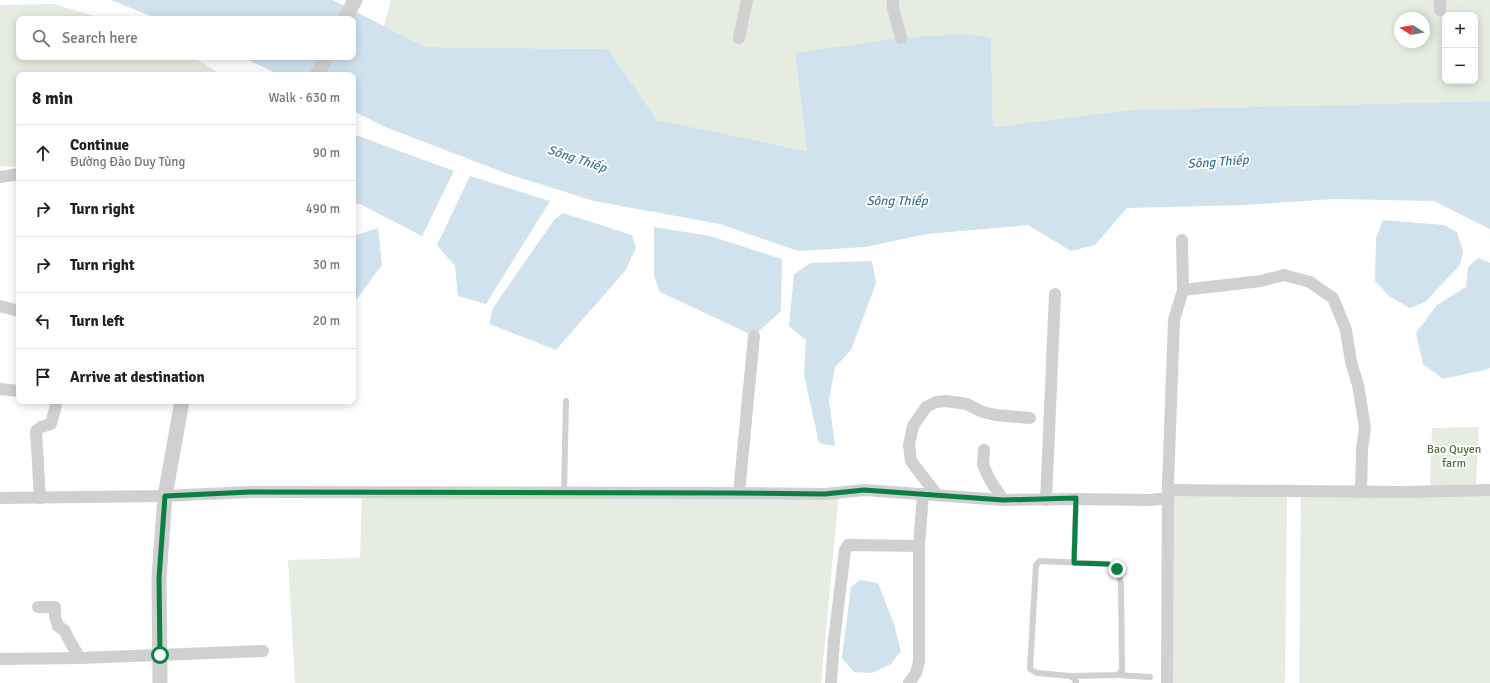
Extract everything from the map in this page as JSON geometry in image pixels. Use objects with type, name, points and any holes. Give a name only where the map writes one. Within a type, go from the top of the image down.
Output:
[{"type":"street","points":[[739,38],[748,0]]},
{"type":"street","points":[[893,0],[893,8],[901,38]]},
{"type":"street","points":[[318,72],[324,60]]},
{"type":"street","points":[[0,177],[16,174]]},
{"type":"street","points":[[1167,683],[1168,494],[1174,320],[1183,290],[1182,240]]},
{"type":"street","points":[[1183,290],[1261,281],[1284,275],[1310,282],[1333,298],[1346,330],[1351,362],[1358,385],[1365,428],[1362,449],[1361,492]]},
{"type":"street","points":[[1046,500],[1054,294]]},
{"type":"street","points":[[0,306],[16,310]]},
{"type":"street","points":[[739,493],[754,336]]},
{"type":"street","points":[[0,389],[16,391]]},
{"type":"street","points":[[937,495],[911,461],[909,445],[914,426],[926,408],[936,402],[946,401],[967,404],[996,415],[1030,418]]},
{"type":"street","points":[[40,498],[36,431],[41,427],[51,424],[57,404]]},
{"type":"street","points":[[160,683],[159,578],[165,496],[181,404]]},
{"type":"street","points":[[984,450],[983,465],[990,480],[1003,500]]},
{"type":"street","points":[[0,498],[165,496],[250,492],[825,494],[864,490],[1003,500],[1076,498],[1149,500],[1168,494],[1490,490]]},
{"type":"street","points":[[909,683],[916,673],[919,662],[919,546],[923,494]]},
{"type":"street","points":[[831,683],[834,640],[845,550],[848,545],[919,546]]},
{"type":"street","points":[[38,607],[55,607],[54,617],[58,626],[65,631],[80,658]]},
{"type":"street","points":[[0,659],[80,658],[263,651]]},
{"type":"lane","points":[[564,493],[566,401]]},
{"type":"lane","points":[[1074,563],[1076,498]]},
{"type":"lane","points":[[1118,675],[1122,670],[1122,646],[1121,583],[1117,569],[1108,564],[1040,561],[1036,565],[1030,669],[1038,673],[1071,676],[1118,675],[1150,677]]},
{"type":"lane","points":[[1071,676],[1076,683]]},
{"type":"green space","points":[[391,0],[1490,0],[1490,101],[1140,110],[993,127],[991,38],[795,53],[807,151],[657,120],[608,49],[425,47],[384,26]]},
{"type":"green space","points":[[53,4],[95,16],[16,16],[16,60],[197,60],[218,72],[16,72],[16,167],[0,166],[0,5]]},
{"type":"green space","name":"Bao Quyen farm","points":[[1479,427],[1476,484],[1430,486],[1432,428]]},
{"type":"green space","points":[[1168,490],[1287,491],[1285,683],[1167,683]]},
{"type":"green space","points":[[1301,491],[1490,492],[1490,683],[1299,683]]},
{"type":"green space","points":[[362,493],[839,493],[821,683],[295,683],[288,560],[360,558]]},
{"type":"water","name":"Sông Thiếp","points":[[111,0],[333,0],[425,47],[608,49],[657,120],[807,151],[795,53],[901,38],[963,34],[991,38],[993,127],[1131,110],[1490,101],[1490,229],[1434,201],[1334,199],[1245,205],[1127,208],[1095,245],[1071,251],[1028,225],[927,234],[865,247],[798,251],[720,224],[594,201],[508,174],[385,127],[356,112],[356,72],[274,72],[248,60],[356,60],[356,16],[151,16]]},
{"type":"water","points":[[356,135],[454,171],[422,236],[360,204],[356,204]]},
{"type":"water","points":[[470,176],[550,201],[486,304],[458,296],[455,266],[437,245]]},
{"type":"water","points":[[563,213],[632,235],[636,248],[625,271],[556,350],[489,324],[493,308],[554,220]]},
{"type":"water","points":[[1383,220],[1444,225],[1457,232],[1463,251],[1460,265],[1425,302],[1410,308],[1390,297],[1375,281],[1376,238]]},
{"type":"water","points":[[654,227],[710,236],[782,259],[781,311],[754,336],[660,292],[654,276]]},
{"type":"water","points":[[378,228],[382,265],[356,300],[356,235]]},
{"type":"water","points":[[1478,258],[1490,263],[1490,368],[1443,379],[1423,364],[1416,333],[1437,305],[1466,287],[1468,267]]},
{"type":"water","points":[[872,261],[876,283],[851,350],[835,367],[829,400],[835,446],[819,443],[804,375],[806,340],[789,326],[794,274],[811,263]]},
{"type":"water","points":[[860,580],[878,583],[894,624],[901,651],[891,664],[872,673],[854,672],[842,658],[851,587]]},
{"type":"route","points":[[160,655],[159,578],[165,496],[250,492],[825,494],[864,490],[1003,500],[1076,498],[1074,563],[1108,564],[1117,569]]}]
